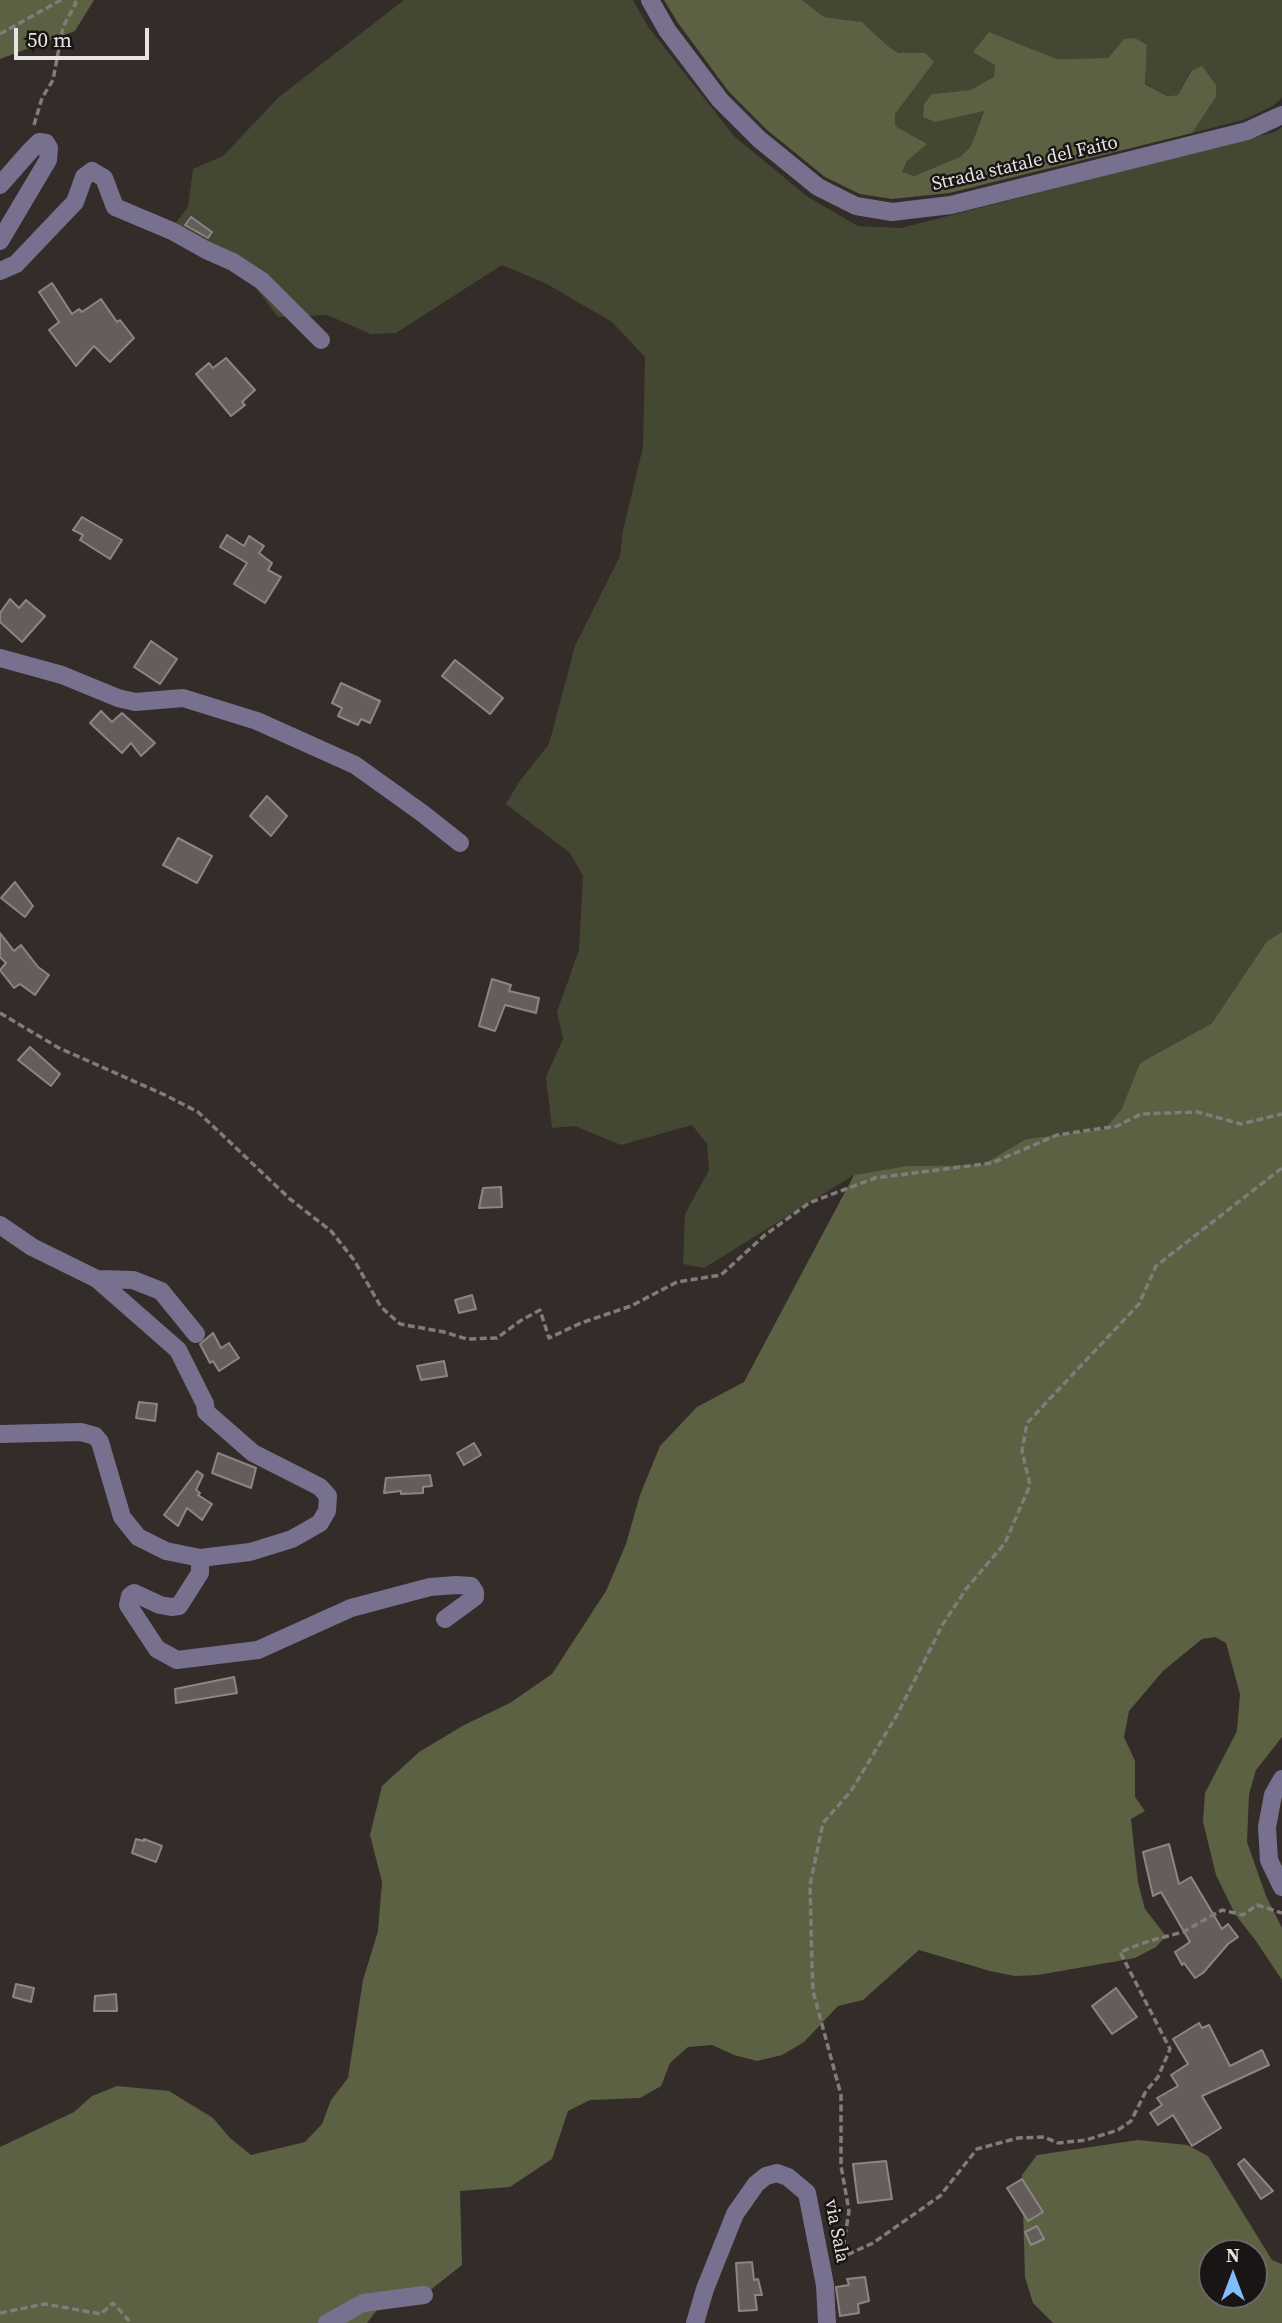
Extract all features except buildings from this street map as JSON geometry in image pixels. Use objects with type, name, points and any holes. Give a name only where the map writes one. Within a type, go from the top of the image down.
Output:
[{"type":"street","name":"Strada statale del Faito","points":[[650,0],[667,30],[720,100],[759,139],[818,187],[856,206],[891,212],[951,205],[1247,131],[1282,115]]},
{"type":"street","points":[[0,185],[39,142],[46,143],[49,148],[48,160],[0,241]]},
{"type":"street","points":[[0,271],[16,264],[75,202],[84,177],[93,171],[104,178],[115,207],[172,231],[233,262],[262,281],[321,340]]},
{"type":"street","points":[[0,658],[62,675],[118,698],[135,702],[183,698],[257,721],[355,765],[460,843]]},
{"type":"street","points":[[0,1225],[32,1247],[97,1279],[178,1349],[205,1404],[206,1412],[253,1453],[320,1487],[328,1496],[327,1511],[320,1523],[292,1539],[250,1552],[200,1558],[166,1551],[138,1537],[122,1517],[100,1441],[95,1436],[81,1432],[0,1434]]},
{"type":"street","points":[[97,1279],[133,1280],[161,1291],[196,1334]]},
{"type":"street","points":[[200,1558],[200,1573],[179,1606],[160,1605],[134,1593],[130,1596],[128,1605],[157,1649],[177,1660],[258,1650],[351,1608],[430,1587],[471,1586],[475,1597],[445,1619]]},
{"type":"street","points":[[1282,1779],[1273,1795],[1268,1827],[1269,1860],[1282,1887]]},
{"type":"street","name":"via Sala","points":[[695,2323],[705,2289],[735,2214],[756,2184],[766,2176],[777,2173],[789,2177],[807,2193],[825,2285],[827,2323]]},
{"type":"street","points":[[327,2323],[363,2304],[424,2295]]},
{"type":"path","points":[[0,34],[61,0]]},
{"type":"path","points":[[39,142],[32,128],[42,98],[53,80],[63,27],[76,3],[73,0]]},
{"type":"path","points":[[0,1013],[59,1048],[198,1112],[290,1199],[331,1231],[354,1260],[380,1307],[400,1324],[467,1339],[497,1338],[540,1310],[549,1338],[581,1323],[631,1306],[677,1282],[721,1275],[765,1235],[809,1203],[875,1178],[992,1163],[1057,1135],[1117,1126],[1141,1114],[1197,1112],[1241,1124],[1282,1114]]},
{"type":"path","points":[[1282,1168],[1156,1266],[1139,1304],[1027,1423],[1022,1451],[1030,1485],[1005,1542],[966,1589],[943,1624],[891,1726],[851,1791],[823,1823],[810,1885],[812,1966],[813,1991],[841,2095],[841,2166],[849,2211],[844,2243],[836,2260],[873,2243],[940,2196],[977,2149],[1018,2138],[1044,2137],[1058,2143],[1086,2140],[1118,2130],[1131,2121],[1146,2091],[1158,2077],[1170,2049],[1120,1952],[1182,1933],[1222,1910],[1243,1915],[1257,1905],[1282,1913]]},
{"type":"path","points":[[0,2313],[45,2304],[101,2314],[113,2304],[131,2323]]},
{"type":"green space","points":[[0,0],[94,0],[75,31],[0,59]]},
{"type":"green space","points":[[404,0],[633,0],[649,28],[734,136],[808,197],[858,226],[901,228],[1275,132],[1282,127],[1282,932],[1267,941],[1212,1023],[1140,1063],[1121,1110],[1105,1129],[1026,1139],[982,1165],[906,1166],[854,1175],[704,1268],[683,1264],[685,1214],[709,1170],[707,1144],[692,1125],[621,1145],[575,1126],[552,1128],[546,1077],[563,1039],[557,1012],[579,950],[583,876],[570,853],[506,804],[519,782],[549,744],[575,646],[620,556],[623,530],[643,447],[645,357],[612,322],[547,284],[502,265],[396,333],[371,334],[327,315],[278,317],[253,284],[228,264],[114,215],[175,224],[188,207],[193,169],[223,156],[279,97]]},
{"type":"green space","points":[[664,0],[802,0],[824,17],[862,22],[899,53],[925,53],[934,62],[895,114],[895,126],[927,144],[907,161],[902,172],[914,176],[960,157],[971,146],[984,111],[935,122],[923,117],[924,104],[932,94],[970,90],[994,77],[995,65],[973,52],[989,32],[1057,59],[1108,58],[1124,39],[1135,38],[1147,45],[1145,84],[1167,96],[1178,95],[1191,71],[1202,66],[1216,85],[1216,97],[1192,133],[949,193],[892,199],[860,194],[825,177],[767,130],[729,92]]},
{"type":"green space","points":[[802,0],[1282,0],[1282,98],[1273,106],[1243,120],[1192,133],[1216,97],[1190,71],[1178,95],[1167,96],[1145,83],[1147,45],[1124,39],[1108,58],[1057,59],[989,32],[995,65],[994,77],[970,90],[932,94],[984,110],[971,146],[960,157],[914,176],[901,172],[907,161],[895,126],[895,114],[925,53],[900,53],[889,47],[862,22],[824,17]]},
{"type":"green space","points":[[1282,932],[1282,1737],[1256,1770],[1249,1794],[1247,1842],[1266,1896],[1282,1928],[1282,1980],[1235,1914],[1216,1875],[1203,1822],[1205,1793],[1237,1731],[1240,1694],[1226,1643],[1215,1637],[1202,1639],[1163,1671],[1129,1711],[1124,1737],[1135,1761],[1135,1797],[1145,1811],[1131,1819],[1138,1883],[1145,1909],[1166,1936],[1156,1947],[1135,1958],[1038,1975],[1015,1976],[919,1950],[863,2000],[838,2006],[804,2042],[782,2055],[757,2061],[712,2045],[688,2047],[670,2063],[661,2086],[640,2098],[590,2100],[568,2111],[552,2159],[510,2187],[460,2191],[462,2265],[424,2295],[376,2311],[367,2323],[0,2323],[0,2147],[74,2112],[92,2096],[117,2086],[169,2091],[213,2118],[230,2138],[251,2155],[305,2142],[322,2124],[331,2100],[348,2078],[363,1980],[378,1931],[382,1882],[370,1835],[382,1786],[419,1752],[464,1725],[510,1703],[552,1674],[606,1591],[626,1544],[640,1495],[660,1446],[697,1407],[744,1382],[854,1175],[906,1166],[982,1165],[1026,1139],[1105,1129],[1121,1110],[1140,1063],[1212,1023],[1267,941]]},
{"type":"green space","points":[[1138,2140],[1187,2145],[1208,2156],[1259,2239],[1198,2239],[1198,2309],[1268,2309],[1268,2254],[1272,2260],[1282,2264],[1282,2323],[1053,2323],[1033,2303],[1025,2277],[1022,2175],[1037,2155]]}]
